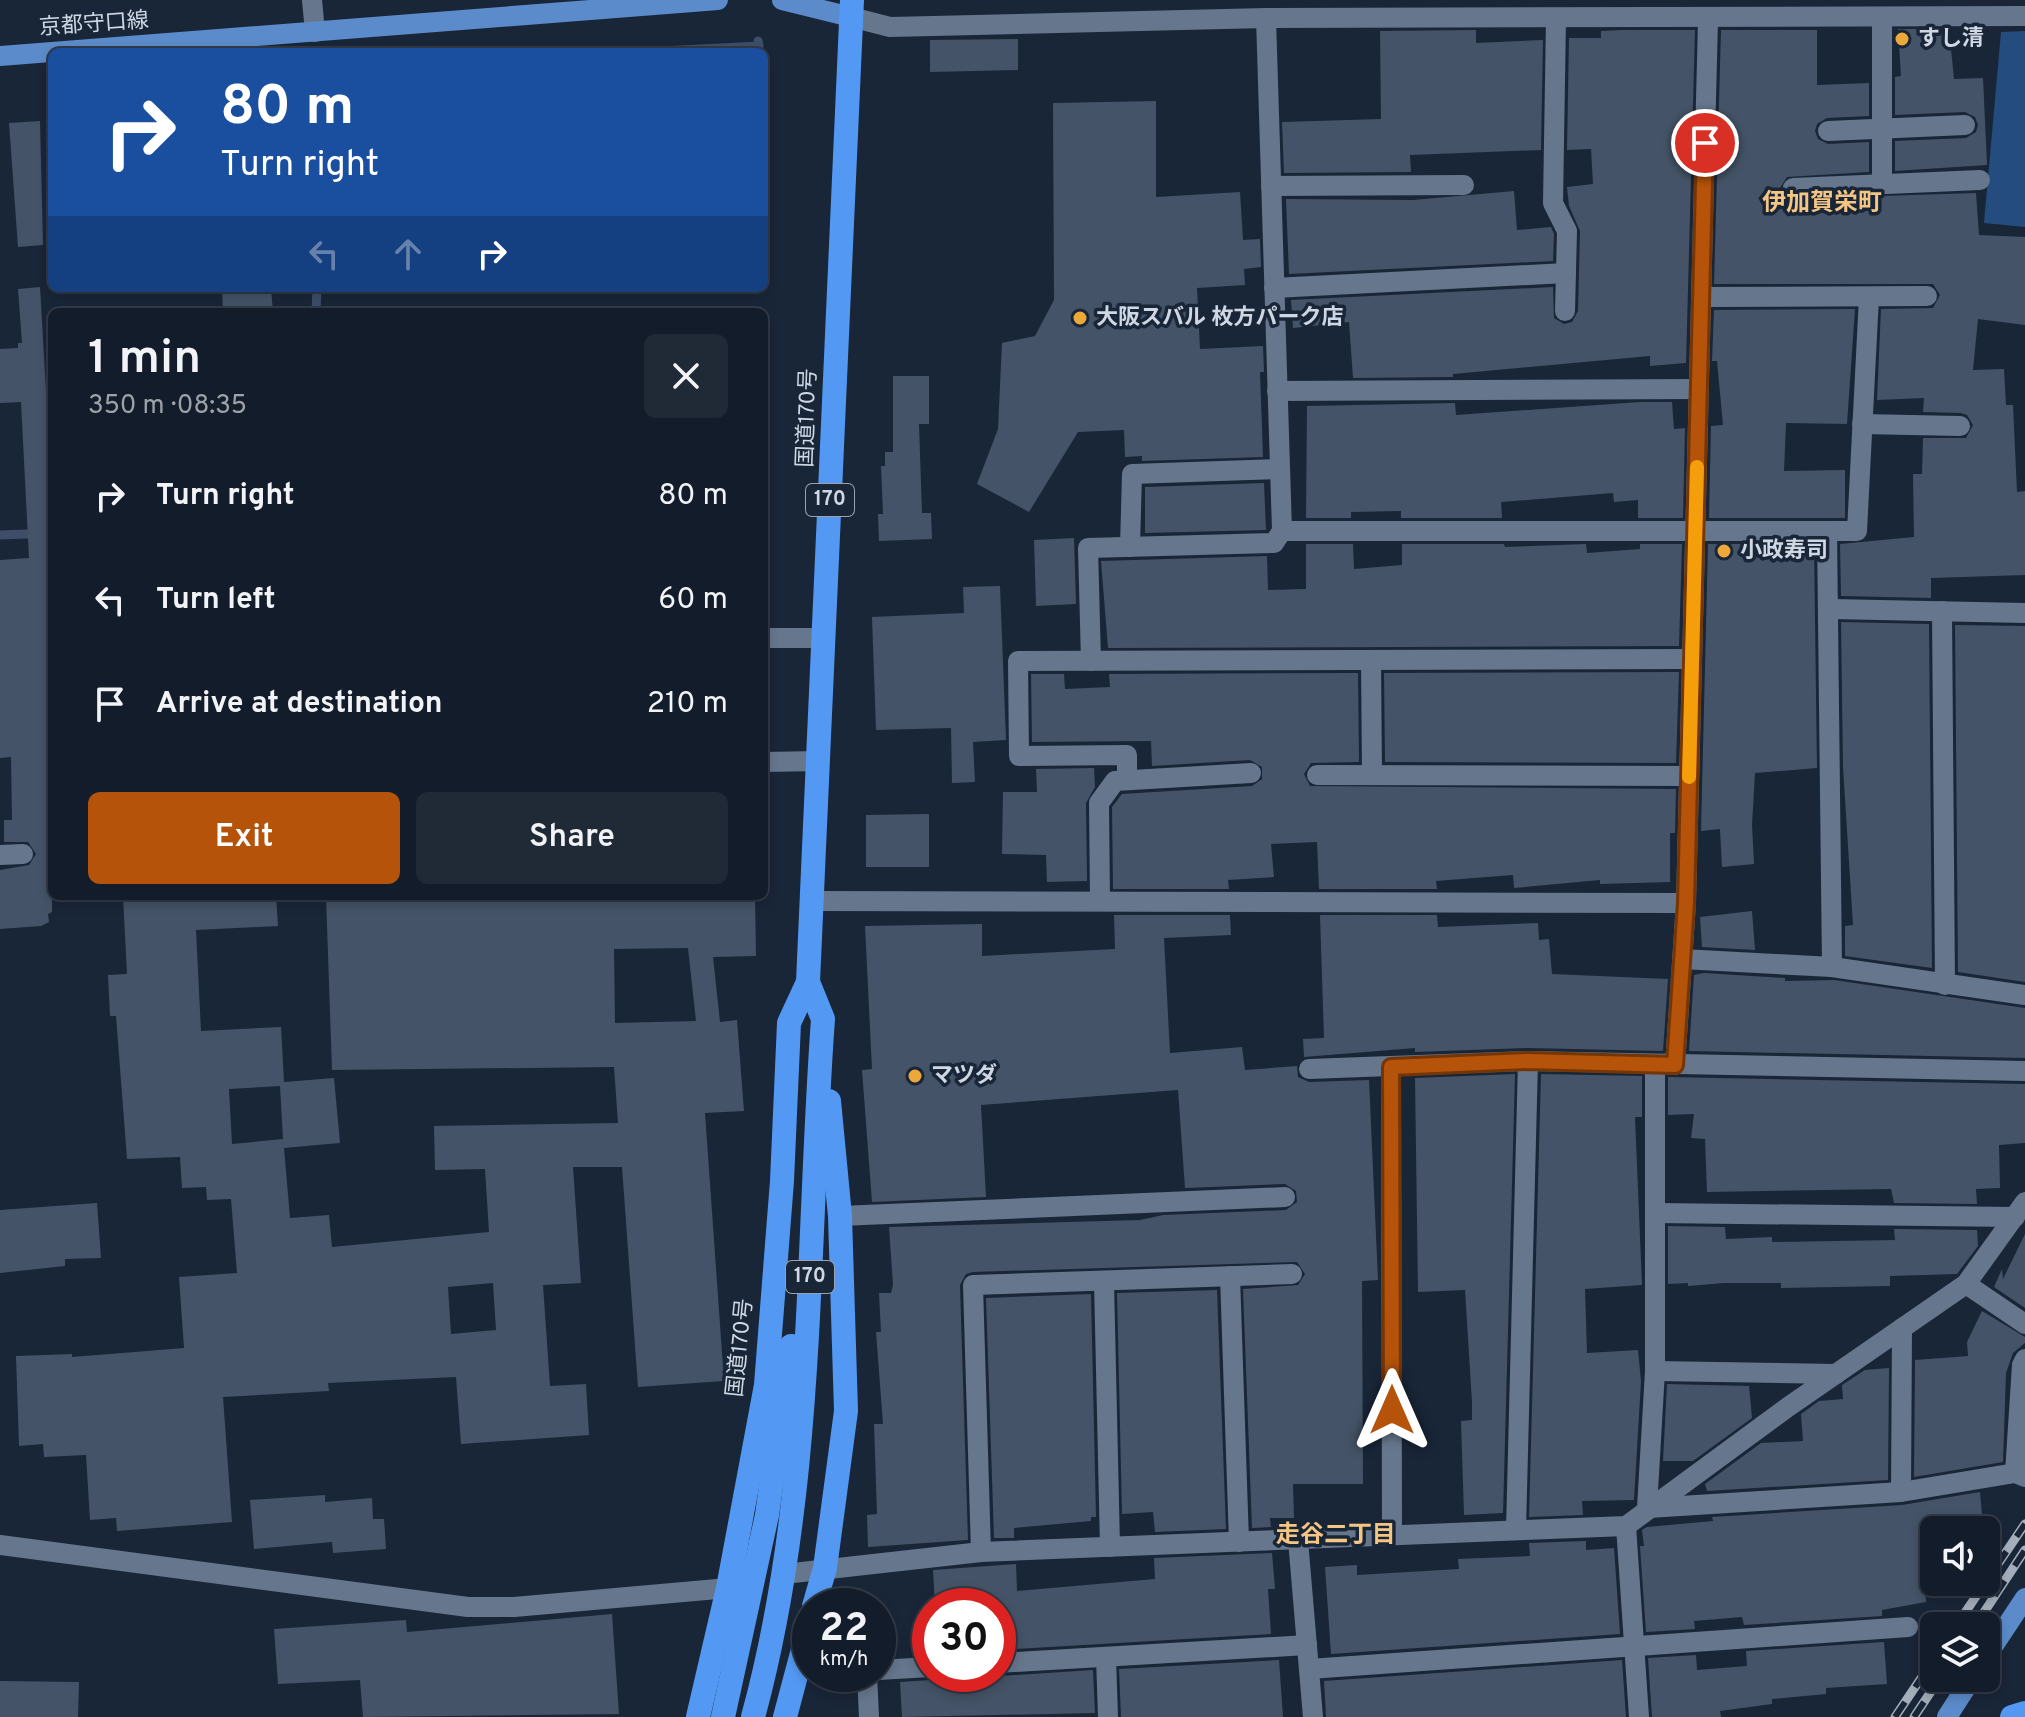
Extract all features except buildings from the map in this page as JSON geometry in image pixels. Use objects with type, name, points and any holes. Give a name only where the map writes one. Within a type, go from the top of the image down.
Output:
[{"type":"highway","name":"国道170号","points":[[698,1717],[740,1587],[766,1385],[782,1181],[789,1023],[808,982],[851,9]]},
{"type":"highway","name":"国道170号","points":[[753,1717],[784,1574],[804,1391],[823,1019],[808,982]]},
{"type":"highway","name":"170","points":[[819,1588],[825,1568],[846,1411],[840,1216],[823,1019]]},
{"type":"highway","name":"170","points":[[723,1717],[740,1587],[769,1500],[801,1269],[811,1242]]},
{"type":"highway","points":[[785,1717],[792,1691]]},
{"type":"highway","points":[[2012,1717],[2025,1713]]},
{"type":"main road","name":"京都守口線","points":[[105,48],[718,0]]},
{"type":"main road","points":[[782,0],[851,9]]},
{"type":"main road","name":"京都守口線","points":[[0,56],[48,52]]},
{"type":"main road","points":[[2000,1636],[2025,1598]]},
{"type":"main road","points":[[1947,1717],[1963,1692]]},
{"type":"street","points":[[312,0],[315,32]]},
{"type":"street","points":[[851,9],[890,27],[1266,18],[1708,20],[1783,10],[1882,18],[2025,16]]},
{"type":"street","points":[[1091,661],[1088,548],[1274,543],[1282,531],[1266,18]]},
{"type":"street","points":[[1882,18],[1882,184]]},
{"type":"street","points":[[1556,19],[1553,203],[1567,231],[1565,311]]},
{"type":"street","points":[[1647,1508],[1655,1371],[1656,1213],[1665,1064],[1682,959],[1686,903],[1708,20]]},
{"type":"street","points":[[1828,131],[1965,125]]},
{"type":"street","points":[[1793,188],[1980,180]]},
{"type":"street","points":[[1271,186],[1464,185]]},
{"type":"street","points":[[1274,288],[1566,273]]},
{"type":"street","points":[[1701,297],[1927,296]]},
{"type":"street","points":[[1282,531],[1857,531],[1869,297]]},
{"type":"street","points":[[1277,391],[1699,389]]},
{"type":"street","points":[[1862,424],[1960,426]]},
{"type":"street","points":[[1130,547],[1132,474],[1280,469]]},
{"type":"street","points":[[1827,531],[1831,609],[1832,967]]},
{"type":"street","points":[[1831,609],[2025,613]]},
{"type":"street","points":[[1942,611],[1945,985]]},
{"type":"street","points":[[768,638],[824,638]]},
{"type":"street","points":[[1127,778],[1127,755],[1019,756],[1018,661],[1692,659]]},
{"type":"street","points":[[1371,660],[1372,775]]},
{"type":"street","points":[[768,762],[819,761]]},
{"type":"street","points":[[1100,901],[1099,803],[1115,781],[1251,773]]},
{"type":"street","points":[[1317,775],[1689,776]]},
{"type":"street","points":[[0,855],[23,854]]},
{"type":"street","points":[[813,901],[1686,903]]},
{"type":"street","points":[[1682,959],[1832,967],[2025,995]]},
{"type":"street","points":[[1516,1530],[1528,1061]]},
{"type":"street","points":[[1309,1069],[1528,1061],[2025,1071]]},
{"type":"street","points":[[1391,1067],[1392,1535]]},
{"type":"street","points":[[840,1216],[1285,1197]]},
{"type":"street","points":[[1656,1213],[2020,1210]]},
{"type":"street","points":[[784,1574],[981,1552],[1626,1526],[1647,1508],[1966,1284],[2020,1210]]},
{"type":"street","points":[[981,1552],[973,1285],[1292,1274]]},
{"type":"street","points":[[1230,1276],[1239,1542]]},
{"type":"street","points":[[1104,1281],[1110,1547]]},
{"type":"street","points":[[1966,1284],[2025,1324]]},
{"type":"street","points":[[1901,1492],[1902,1328]]},
{"type":"street","points":[[1647,1508],[1901,1492],[2020,1475],[2022,1365],[2025,1359]]},
{"type":"street","points":[[1655,1371],[1836,1374]]},
{"type":"street","points":[[1626,1526],[1639,1717]]},
{"type":"street","points":[[1298,1540],[1313,1717]]},
{"type":"street","points":[[0,1545],[468,1607],[514,1607],[740,1587]]},
{"type":"street","points":[[1309,1669],[1908,1627]]},
{"type":"street","points":[[1016,1662],[1307,1645]]},
{"type":"street","points":[[1106,1657],[1108,1717]]},
{"type":"street","points":[[868,1692],[869,1717]]},
{"type":"shaded area","points":[[2025,31],[2025,227],[1984,223],[2001,32]]},
{"type":"waterway","points":[[720,48],[759,46],[758,41]]},
{"type":"waterway","points":[[316,308],[317,292]]},
{"type":"waterway","points":[[0,535],[48,533]]},
{"type":"railway","points":[[1965,1612],[2025,1524]]},
{"type":"railway","points":[[1984,1612],[2025,1550]]},
{"type":"railway","points":[[1895,1717],[1920,1680]]},
{"type":"railway","points":[[1914,1717],[1931,1692]]},
{"type":"slow traffic","points":[[1689,777],[1697,467]]},
{"type":"place","name":"すし清","points":[[1902,39]]},
{"type":"place","name":"大阪スバル 枚方パーク店","points":[[1080,318]]},
{"type":"place","name":"小政寿司","points":[[1724,551]]},
{"type":"place","name":"マツダ","points":[[915,1076]]},
{"type":"district","name":"伊加賀栄町","points":[[1822,204]]},
{"type":"district","name":"走谷二丁目","points":[[1336,1536]]},
{"type":"route","points":[[1392,1410],[1391,1067],[1528,1061],[1675,1065],[1686,903],[1705,143]]}]
